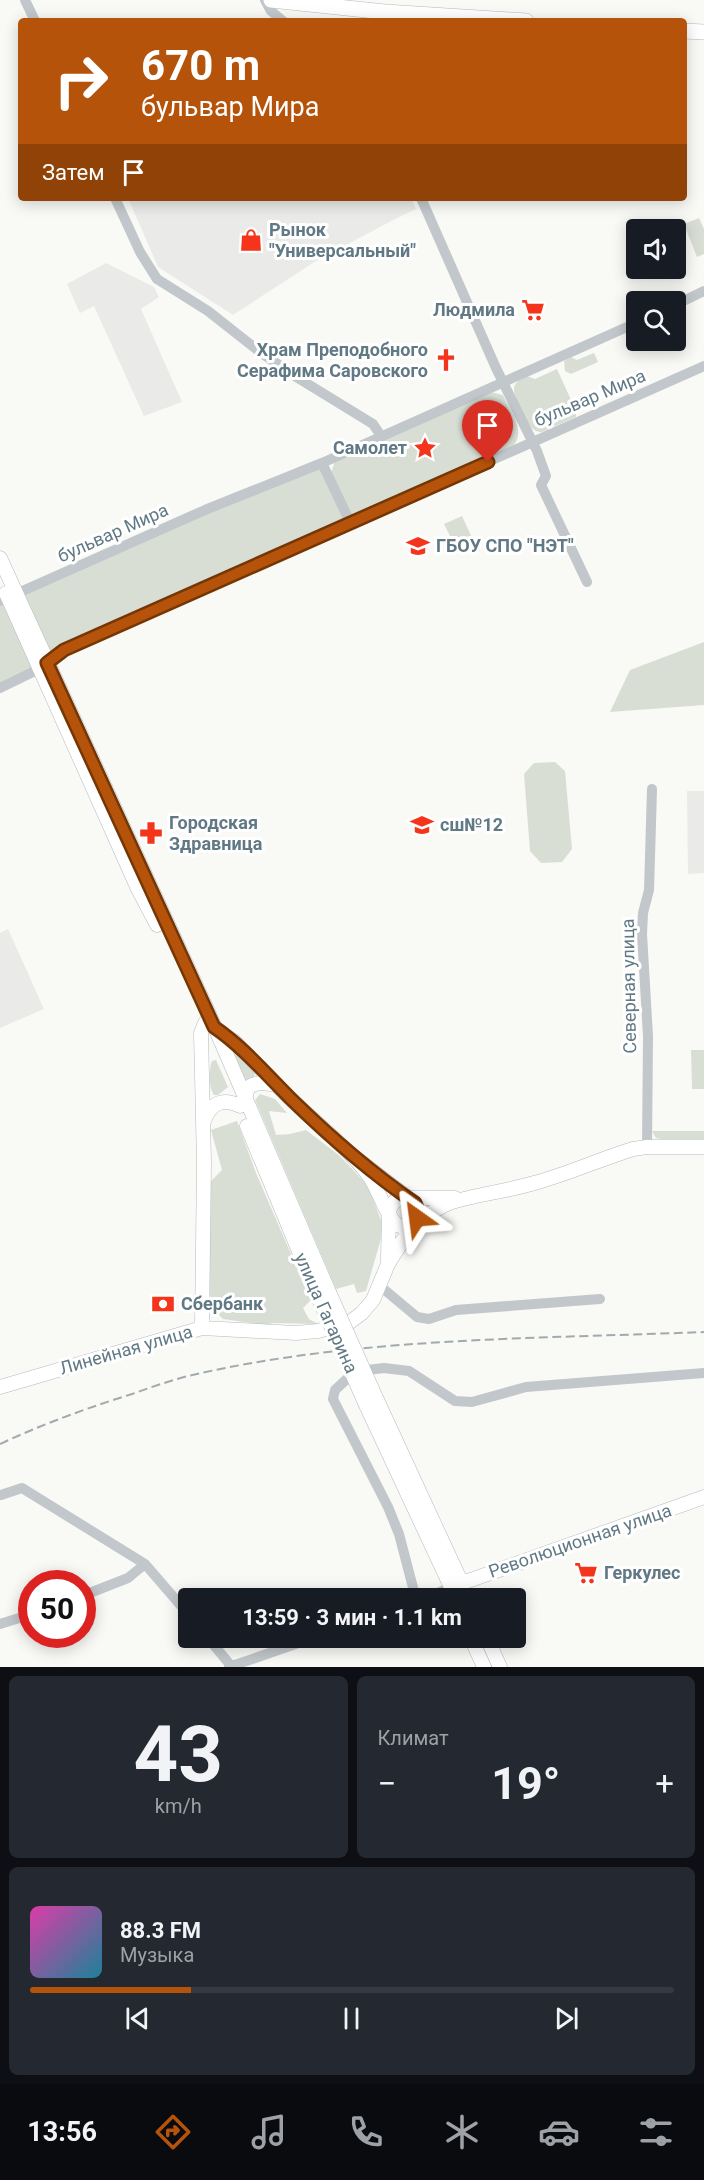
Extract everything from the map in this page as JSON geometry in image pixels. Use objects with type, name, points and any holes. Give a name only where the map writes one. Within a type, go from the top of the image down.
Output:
[{"type":"highway","points":[[271,0],[385,12],[479,18]]},
{"type":"highway","points":[[687,31],[704,32]]},
{"type":"main road","name":"улица Гагарина","points":[[0,558],[8,597]]},
{"type":"main road","name":"улица Гагарина","points":[[0,580],[43,666],[138,889],[209,1025],[324,1295],[456,1588]]},
{"type":"main road","points":[[202,1328],[201,1033],[209,1025]]},
{"type":"main road","name":"улица Гагарина","points":[[234,1041],[349,1153],[370,1177],[389,1212]]},
{"type":"main road","points":[[203,1123],[208,1111],[216,1105],[223,1102],[243,1105],[248,1087],[253,1084],[277,1085]]},
{"type":"main road","points":[[466,1198],[401,1198],[395,1200],[389,1212],[391,1220],[397,1226],[405,1227],[431,1211],[466,1198],[537,1183],[616,1155],[647,1147],[704,1148]]},
{"type":"main road","name":"улица Гагарина","points":[[349,1153],[408,1198]]},
{"type":"main road","points":[[408,1198],[415,1203],[418,1210],[413,1224]]},
{"type":"main road","name":"Линейная улица","points":[[0,1387],[202,1328],[273,1333],[318,1331],[350,1322],[362,1313],[380,1286],[388,1263],[389,1212]]},
{"type":"main road","name":"Линейная улица","points":[[388,1263],[413,1224]]},
{"type":"main road","name":"Революционная улица","points":[[459,1588],[704,1497]]},
{"type":"main road","points":[[475,1648],[484,1667]]},
{"type":"main road","points":[[491,1648],[500,1667]]},
{"type":"street","points":[[25,0],[34,18]]},
{"type":"street","points":[[265,0],[271,12],[279,18]]},
{"type":"street","points":[[116,201],[140,252],[157,279],[208,311],[279,365],[373,424],[381,436]]},
{"type":"street","points":[[421,201],[463,297],[532,441],[546,476],[541,484],[586,582]]},
{"type":"street","points":[[686,300],[704,291]]},
{"type":"street","name":"бульвар Мира","points":[[8,597],[205,510],[322,463],[626,327]]},
{"type":"street","name":"бульвар Мира","points":[[0,688],[43,666],[64,650],[704,366]]},
{"type":"street","points":[[322,463],[351,524]]},
{"type":"street","name":"Северная улица","points":[[647,1147],[648,1036],[642,934],[643,913],[648,890],[652,789]]},
{"type":"street","name":"улица Гагарина","points":[[209,1025],[234,1041]]},
{"type":"street","points":[[380,1286],[417,1317],[429,1319],[456,1310],[600,1299]]},
{"type":"street","points":[[413,1588],[399,1534],[388,1507],[333,1399],[340,1384],[348,1378],[367,1370],[392,1368],[409,1371],[455,1401],[472,1402],[526,1387],[704,1372]]},
{"type":"street","points":[[1,1495],[22,1488],[145,1564],[178,1602]]},
{"type":"street","points":[[96,1591],[128,1578],[145,1564]]},
{"type":"street","points":[[0,1624],[18,1618]]},
{"type":"street","points":[[216,1648],[230,1667],[284,1648]]},
{"type":"shaded area","name":"Рынок \"Универсальный\"","points":[[129,201],[412,201],[416,209],[316,261],[233,315],[158,267]]},
{"type":"shaded area","points":[[699,218],[704,229],[704,254],[697,257],[686,229],[686,223]]},
{"type":"shaded area","points":[[106,263],[154,287],[159,297],[141,309],[182,402],[144,416],[94,306],[80,313],[67,284]]},
{"type":"shaded area","points":[[594,353],[598,362],[571,374],[565,371],[564,361],[571,357],[577,360]]},
{"type":"shaded area","points":[[557,369],[576,411],[576,417],[538,432],[533,429],[521,410],[514,387],[518,381],[527,376],[535,379]]},
{"type":"shaded area","points":[[491,392],[503,395],[516,420],[518,433],[514,445],[357,516],[352,516],[331,473],[335,461]]},
{"type":"shaded area","points":[[322,463],[351,524],[64,650],[0,688],[0,601]]},
{"type":"shaded area","points":[[462,516],[473,540],[456,548],[444,524]]},
{"type":"shaded area","points":[[704,642],[704,705],[610,712],[630,670]]},
{"type":"shaded area","points":[[555,762],[565,771],[572,849],[562,862],[541,863],[530,851],[524,774],[534,763]]},
{"type":"shaded area","points":[[687,791],[704,791],[704,873],[688,874]]},
{"type":"shaded area","points":[[8,929],[44,1009],[0,1028],[0,933]]},
{"type":"shaded area","points":[[691,1050],[704,1050],[704,1089],[692,1089]]},
{"type":"shaded area","points":[[232,1053],[236,1053],[255,1072],[254,1079],[244,1081]]},
{"type":"shaded area","points":[[216,1060],[228,1087],[218,1095],[214,1095],[210,1073],[212,1061]]},
{"type":"shaded area","points":[[260,1094],[275,1099],[287,1113],[269,1111],[276,1135],[306,1130],[340,1156],[368,1186],[384,1228],[366,1291],[357,1293],[354,1284],[336,1289],[255,1100]]},
{"type":"shaded area","points":[[237,1121],[256,1173],[311,1300],[303,1308],[309,1319],[318,1324],[273,1323],[265,1325],[223,1319],[213,1309],[209,1290],[211,1181],[222,1170],[211,1130]]},
{"type":"shaded area","points":[[652,1131],[704,1131],[704,1139],[661,1139],[656,1138]]},
{"type":"railway","points":[[0,1444],[65,1417],[164,1383],[247,1364],[311,1354],[442,1342],[704,1332]]},
{"type":"place","name":"Рынок \"Универсальный\"","points":[[251,240]]},
{"type":"place","name":"Людмила","points":[[533,310]]},
{"type":"place","name":"Храм Преподобного Серафима Саровского","points":[[446,360]]},
{"type":"place","name":"Самолет","points":[[425,448]]},
{"type":"place","name":"ГБОУ СПО \"НЭТ\"","points":[[418,546]]},
{"type":"place","name":"сш№12","points":[[422,825]]},
{"type":"place","name":"Городская Здравница","points":[[151,833]]},
{"type":"place","name":"Сбербанк","points":[[163,1304]]},
{"type":"place","name":"Геркулес","points":[[586,1573]]},
{"type":"route","points":[[417,1218],[418,1210],[415,1203],[349,1153],[234,1041],[214,1027],[47,663],[64,650],[488,462]]}]
